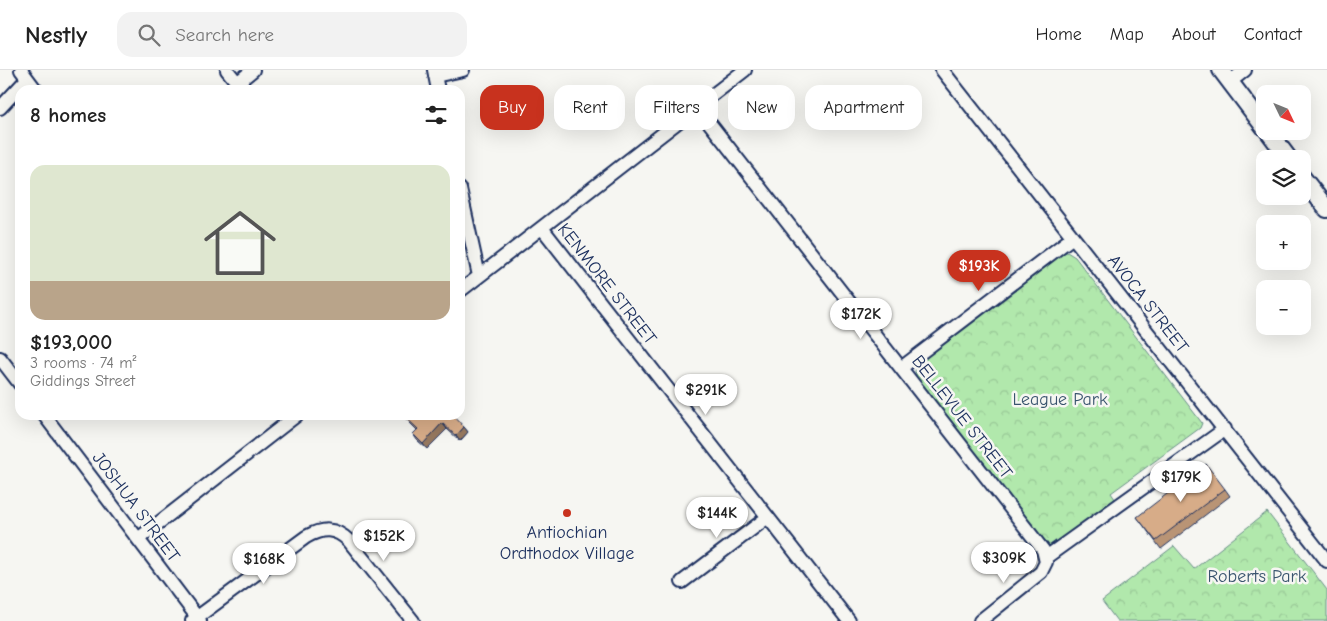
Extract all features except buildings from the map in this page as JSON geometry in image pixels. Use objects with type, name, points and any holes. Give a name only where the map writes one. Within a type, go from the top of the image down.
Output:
[{"type":"main road","points":[[1225,76],[1256,116]]},
{"type":"main road","points":[[1311,187],[1325,203]]},
{"type":"street","points":[[227,70],[239,85]]},
{"type":"street","points":[[241,85],[253,70]]},
{"type":"street","points":[[434,73],[463,70]]},
{"type":"street","points":[[718,91],[745,70]]},
{"type":"street","name":"AVOCA STREET","points":[[942,70],[1327,561]]},
{"type":"street","points":[[1225,76],[1245,70]]},
{"type":"street","points":[[24,75],[32,85]]},
{"type":"street","points":[[0,108],[15,87]]},
{"type":"street","points":[[465,287],[668,130]]},
{"type":"street","name":"BELLEVUE STREET","points":[[715,130],[1036,540],[1046,560]]},
{"type":"street","points":[[465,213],[479,276]]},
{"type":"street","name":"KENMORE STREET","points":[[542,228],[848,621]]},
{"type":"street","points":[[901,368],[1073,237]]},
{"type":"street","points":[[0,358],[15,378]]},
{"type":"street","name":"JOSHUA STREET","points":[[48,420],[138,539],[196,620]]},
{"type":"street","points":[[138,539],[287,420]]},
{"type":"street","points":[[980,621],[1042,572],[1046,560],[1225,429]]},
{"type":"street","points":[[682,582],[768,517]]},
{"type":"street","points":[[196,620],[306,538],[322,530],[334,531],[349,541],[413,621]]},
{"type":"green space","name":"League Park","points":[[1067,252],[1075,257],[1202,423],[1200,428],[1111,493],[1117,502],[1050,549],[917,377],[915,371],[921,360],[1057,254]]},
{"type":"green space","name":"Roberts Park","points":[[1267,512],[1327,590],[1327,621],[1117,621],[1102,601],[1174,546],[1194,569]]},
{"type":"place","name":"Antiochian Ordthodox Village","points":[[567,513]]}]
